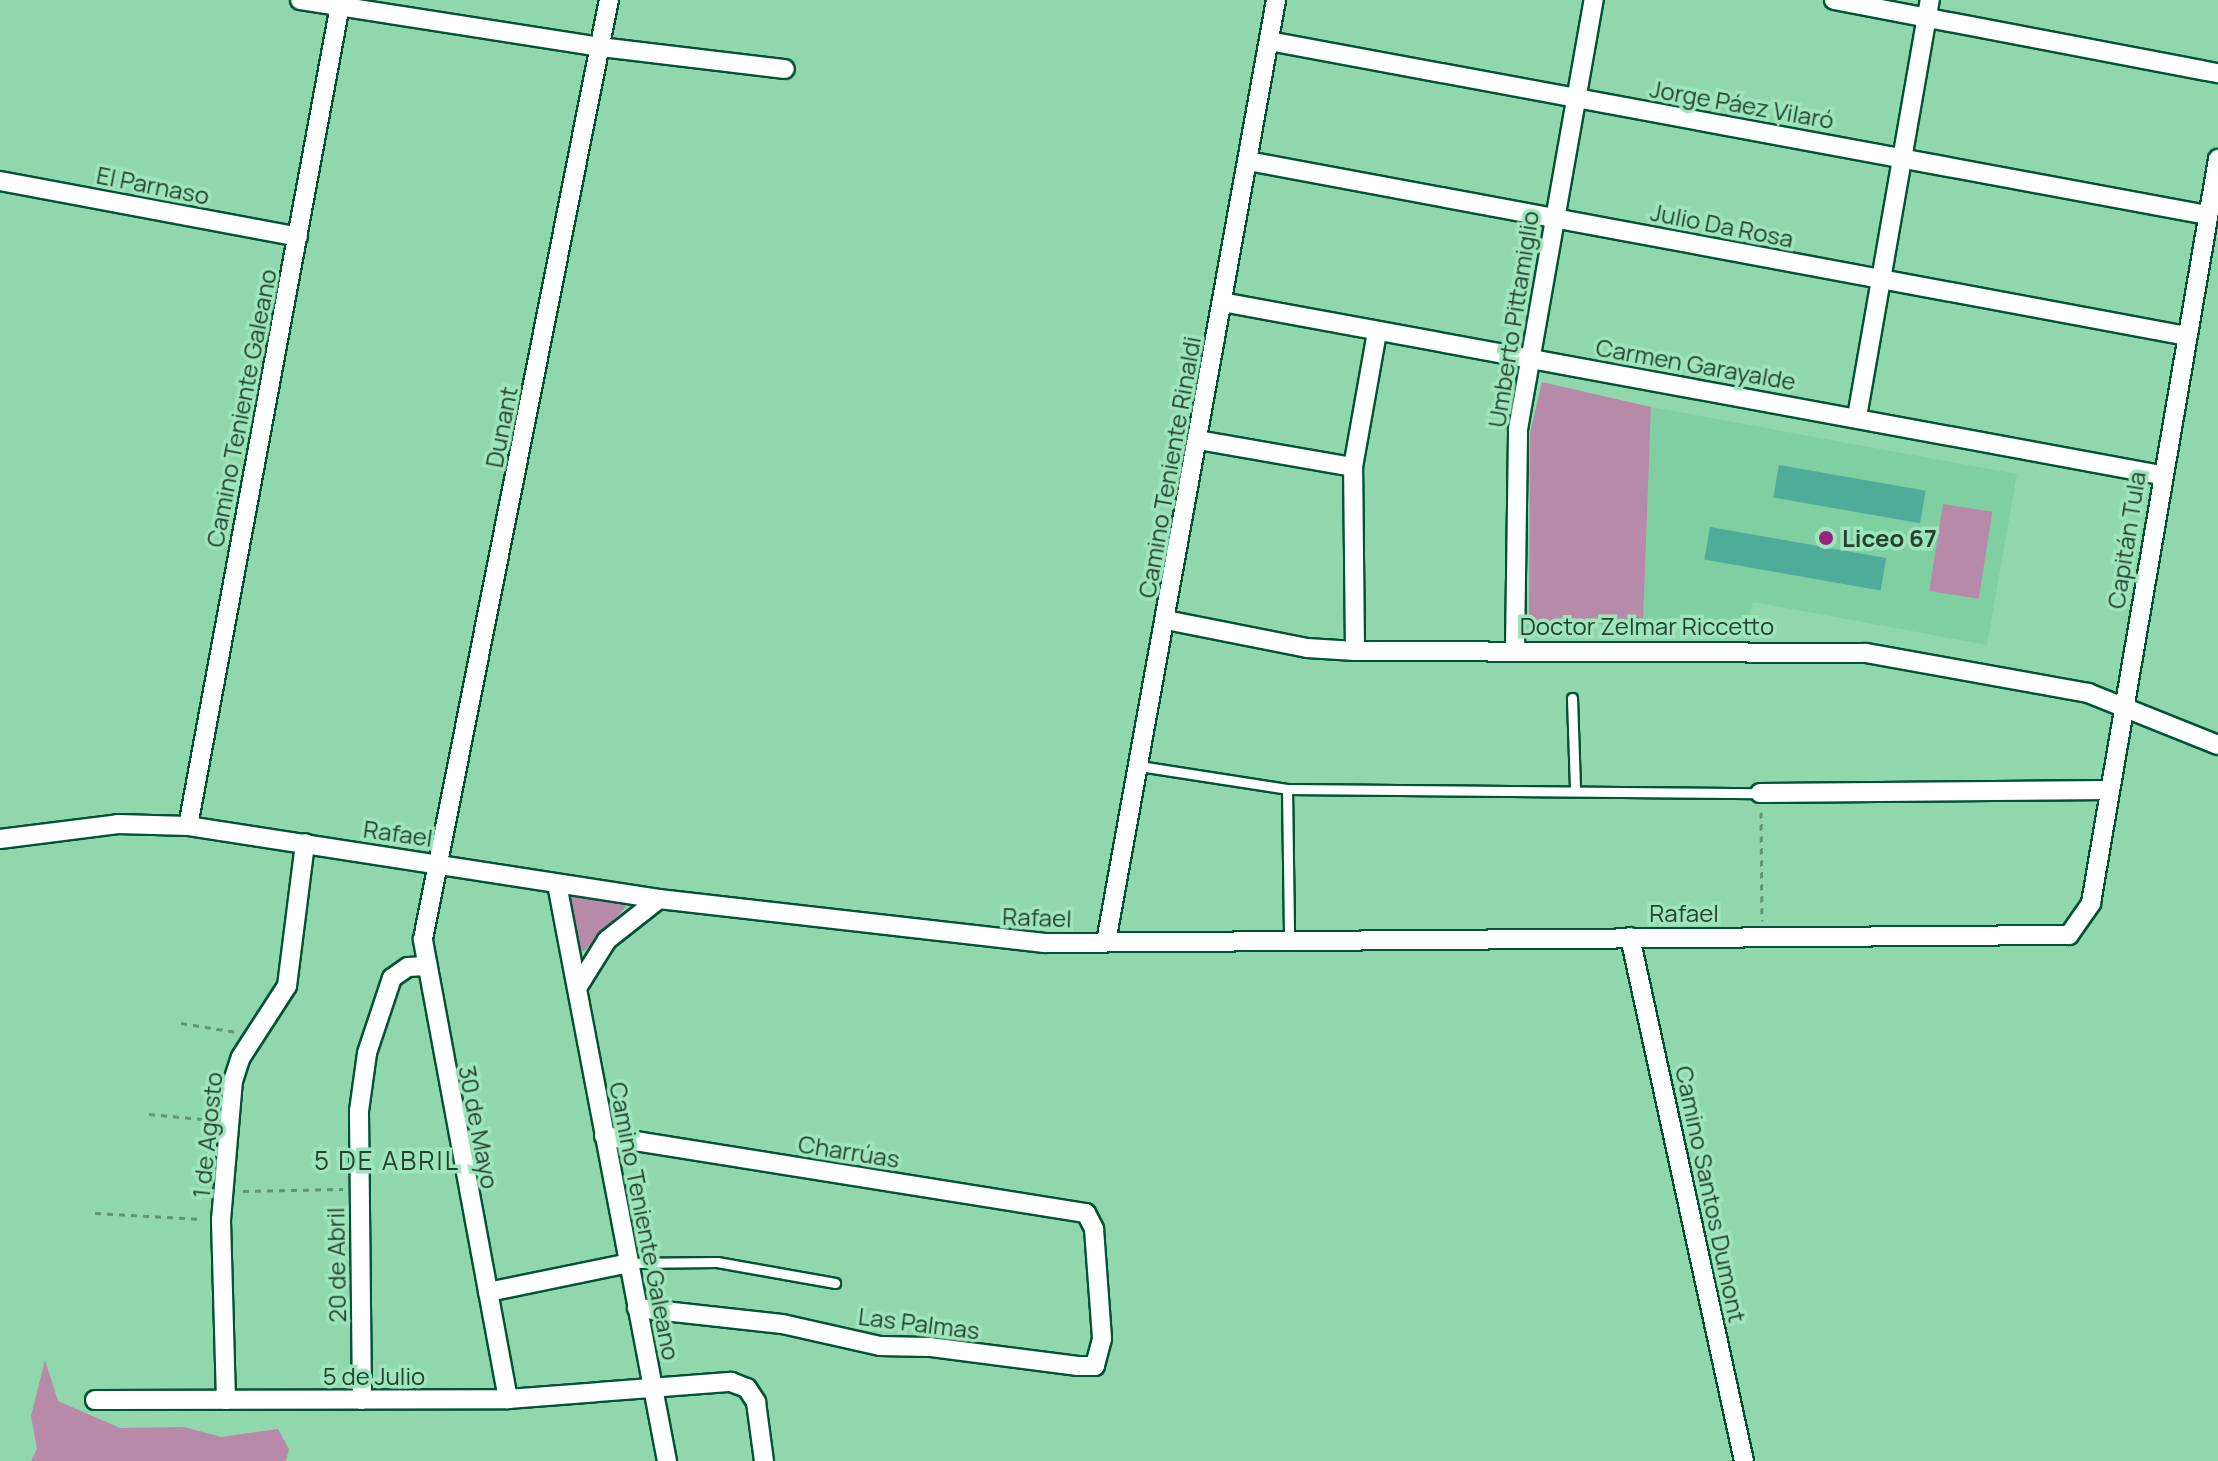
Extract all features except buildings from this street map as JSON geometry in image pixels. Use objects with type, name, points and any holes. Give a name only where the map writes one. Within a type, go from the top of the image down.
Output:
[{"type":"street","points":[[300,0],[600,47],[785,69]]},
{"type":"street","name":"Dunant","points":[[440,863],[609,0]]},
{"type":"street","name":"Camino Teniente Rinaldi","points":[[1106,942],[1276,0]]},
{"type":"street","name":"Umberto Pittamiglio","points":[[1515,648],[1518,429],[1594,0]]},
{"type":"street","points":[[1834,0],[1929,9],[2218,73]]},
{"type":"street","name":"Camino Teniente Galeano","points":[[188,826],[340,4]]},
{"type":"street","points":[[1857,417],[1929,9]]},
{"type":"street","name":"Jorge Páez Vilaró","points":[[1269,41],[2207,215]]},
{"type":"street","name":"Capitán Tula","points":[[2079,927],[2091,903],[2161,475],[2218,159]]},
{"type":"street","name":"Julio Da Rosa","points":[[1248,161],[2187,336]]},
{"type":"street","name":"El Parnaso","points":[[0,181],[298,237]]},
{"type":"street","name":"Carmen Garayalde","points":[[1222,302],[2161,475]]},
{"type":"street","points":[[1355,651],[1353,467],[1377,332]]},
{"type":"street","points":[[1198,440],[1353,467]]},
{"type":"street","name":"Doctor Zelmar Riccetto","points":[[1166,620],[1307,648],[1355,651],[1515,648],[1866,653],[2029,679],[2088,693],[2123,708]]},
{"type":"street","points":[[2123,708],[2218,745]]},
{"type":"street","points":[[1760,793],[2109,790]]},
{"type":"street","name":"Rafael","points":[[0,839],[118,824],[188,826],[659,899],[988,940],[2055,939],[2079,927]]},
{"type":"street","name":"1 de Agosto","points":[[226,1400],[221,1220],[228,1116],[241,1057],[287,986],[305,843]]},
{"type":"street","name":"30 de Mayo","points":[[440,863],[423,939],[425,966],[508,1399]]},
{"type":"street","name":"Camino Teniente Galeano","points":[[557,884],[667,1461]]},
{"type":"street","points":[[576,990],[592,955],[633,915],[659,899]]},
{"type":"street","name":"Camino Santos Dumont","points":[[1630,937],[1744,1461]]},
{"type":"street","name":"20 de Abril","points":[[362,1400],[359,1111],[367,1053],[385,990],[397,972],[425,966]]},
{"type":"street","name":"Charrúas","points":[[604,1136],[1086,1213],[1094,1229],[1099,1284],[1102,1339],[1097,1361]]},
{"type":"street","points":[[488,1292],[629,1263]]},
{"type":"street","name":"Las Palmas","points":[[637,1308],[782,1324],[880,1346],[929,1347],[1078,1366],[1095,1366],[1097,1361]]},
{"type":"street","name":"5 de Julio","points":[[95,1400],[508,1399],[652,1385],[731,1382],[747,1388],[756,1402],[764,1461]]},
{"type":"lane","points":[[1572,698],[1575,788]]},
{"type":"lane","points":[[1139,766],[1287,789],[1575,788],[1760,793]]},
{"type":"lane","points":[[1287,789],[1289,941]]},
{"type":"lane","points":[[629,1263],[717,1262],[835,1283]]},
{"type":"path","points":[[1760,793],[1762,937]]},
{"type":"path","points":[[181,1023],[255,1036]]},
{"type":"path","points":[[149,1114],[207,1121],[228,1116]]},
{"type":"path","points":[[224,1192],[359,1189]]},
{"type":"path","points":[[95,1213],[221,1220]]},
{"type":"shaded area","points":[[1542,382],[1651,407],[1643,623],[1529,626],[1530,433]]},
{"type":"shaded area","name":"Liceo 67","points":[[1651,407],[2017,474],[1987,645],[1753,602],[1749,622],[1643,623]]},
{"type":"shaded area","points":[[1943,504],[1992,512],[1979,599],[1929,591]]},
{"type":"shaded area","points":[[575,893],[621,899],[626,907],[584,951],[578,950],[568,901]]},
{"type":"shaded area","points":[[45,1360],[58,1401],[120,1428],[184,1427],[221,1437],[278,1429],[289,1449],[286,1461],[31,1461],[37,1449],[31,1416]]},
{"type":"place","name":"Liceo 67","points":[[1826,538]]},
{"type":"district","name":"5 DE ABRIL","points":[[387,1161]]}]
